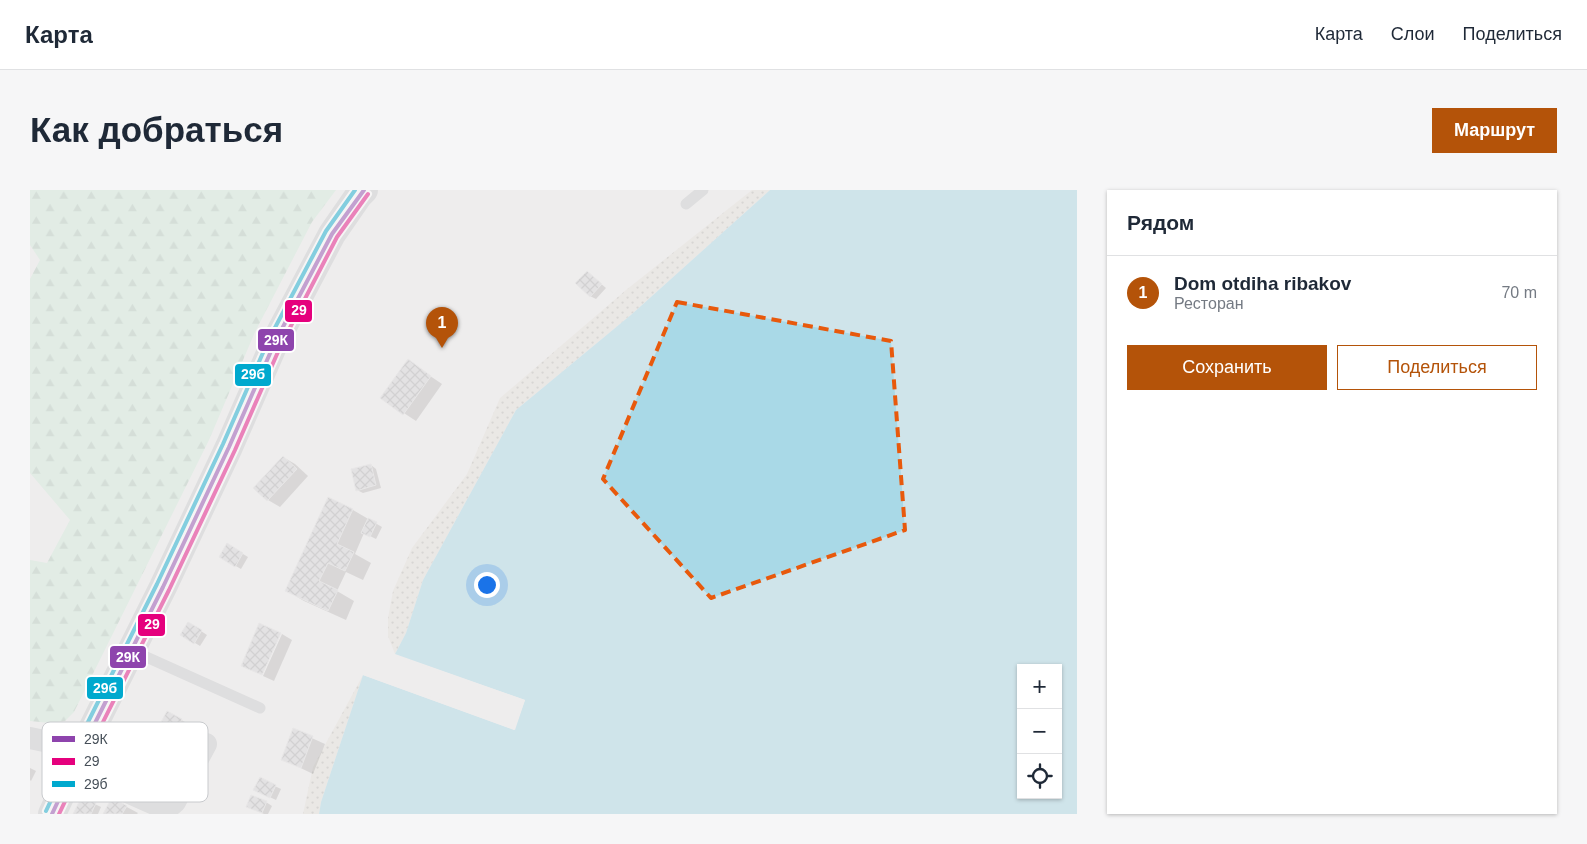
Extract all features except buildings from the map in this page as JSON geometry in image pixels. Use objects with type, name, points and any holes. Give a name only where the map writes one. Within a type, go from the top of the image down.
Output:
[{"type":"main road","points":[[97,722],[133,651],[229,447],[275,342],[332,234],[361,192]]},
{"type":"main road","points":[[52,814],[58,802]]},
{"type":"street","points":[[30,738],[42,743]]},
{"type":"street","points":[[153,802],[166,808],[175,802]]},
{"type":"lane","points":[[686,204],[703,190]]},
{"type":"lane","points":[[133,651],[260,708]]},
{"type":"highlighted area","points":[[677,302],[891,341],[905,530],[711,598],[603,479]]},
{"type":"green space","points":[[30,190],[336,190],[312,222],[255,332],[209,440],[74,712],[65,721],[58,722],[30,721],[30,560],[47,563],[70,520],[30,473],[30,279],[40,260],[30,245]]},
{"type":"sand","points":[[752,190],[770,190],[632,314],[516,410],[423,580],[406,633],[395,654],[388,636],[388,618],[393,591],[412,548],[467,474],[500,398],[626,290]]},
{"type":"sand","points":[[363,675],[321,802],[319,814],[303,814],[313,767]]},
{"type":"water","points":[[770,190],[1077,190],[1077,814],[319,814],[321,802],[363,675],[514,730],[525,700],[395,654],[406,633],[423,580],[516,410],[632,314]]},
{"type":"pier","points":[[393,654],[525,700],[515,730],[363,675],[364,673],[513,726],[522,702]]},
{"type":"transit line","name":"29б","points":[[88,722],[157,584],[223,444],[269,339],[326,231],[355,190]]},
{"type":"transit line","name":"29К","points":[[96,722],[163,587],[229,447],[275,342],[332,234],[364,190]]},
{"type":"transit line","name":"29","points":[[103,722],[169,590],[235,450],[281,345],[337,237],[368,194]]},
{"type":"transit line","name":"29б","points":[[46,811],[50,802]]},
{"type":"transit line","name":"29К","points":[[52,814],[58,802]]},
{"type":"transit line","name":"29","points":[[59,814],[65,802]]},
{"type":"place","name":"Dom otdiha ribakov","points":[[442,348]]}]
